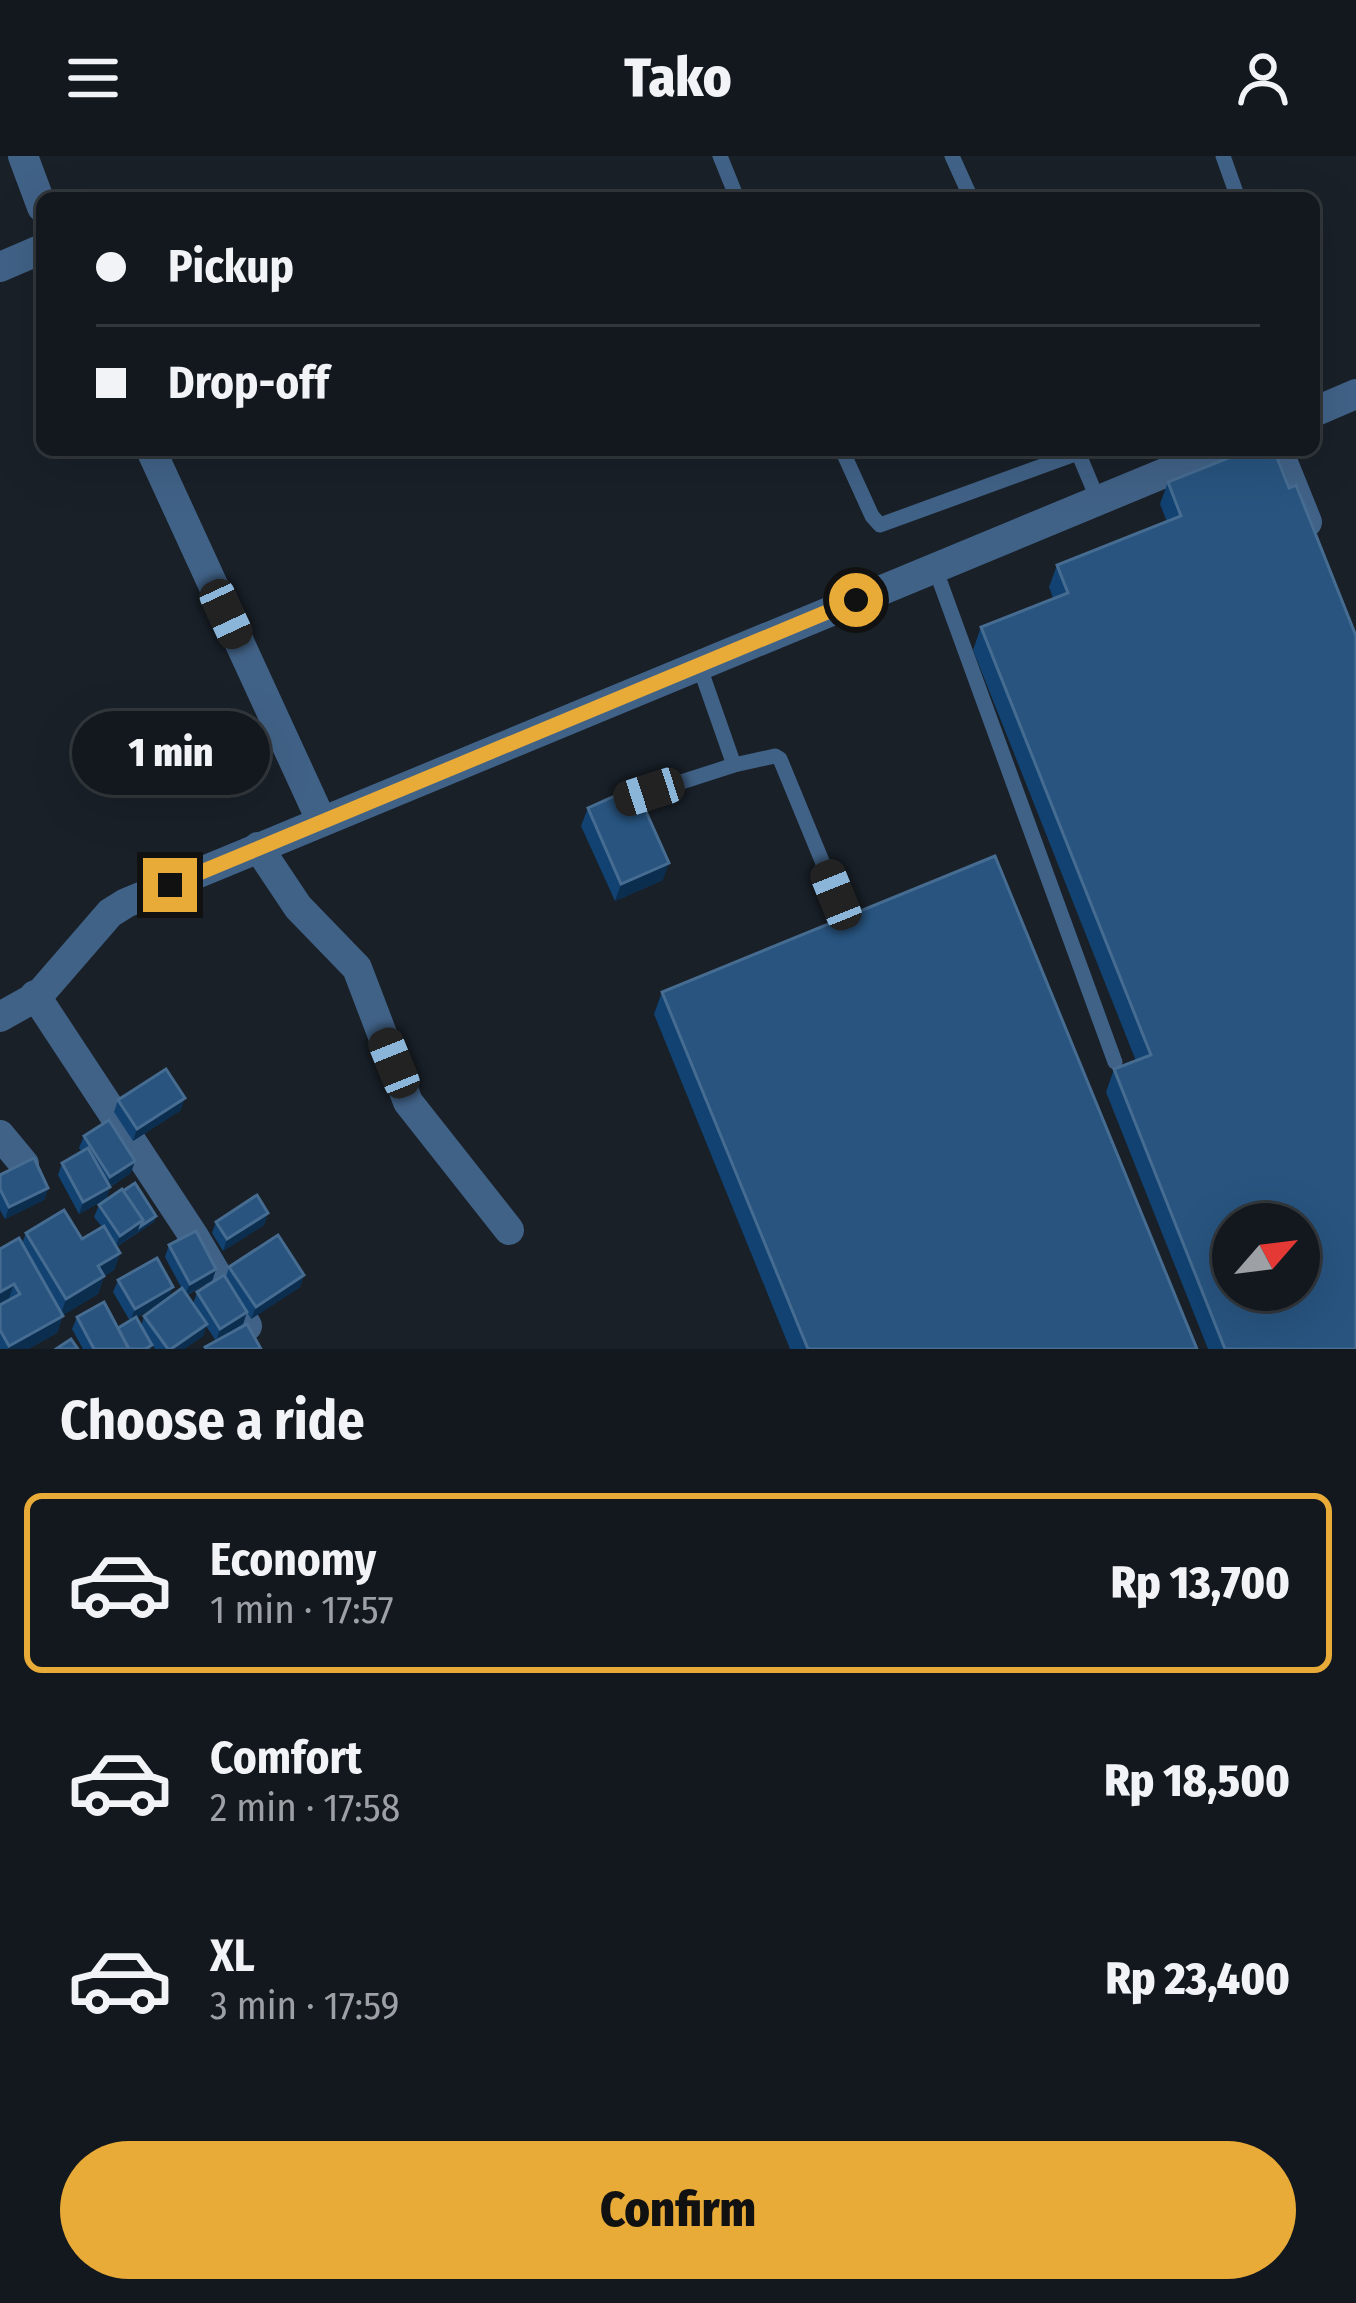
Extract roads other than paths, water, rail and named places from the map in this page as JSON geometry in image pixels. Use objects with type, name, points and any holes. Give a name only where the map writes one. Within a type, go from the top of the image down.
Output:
[{"type":"street","points":[[23,156],[36,192]]},
{"type":"street","points":[[0,267],[36,252]]},
{"type":"street","points":[[1320,409],[1356,394]]},
{"type":"street","points":[[154,456],[322,820]]},
{"type":"street","points":[[0,1017],[46,988],[110,913],[322,820],[1205,456]]},
{"type":"street","points":[[1280,456],[1321,559]]},
{"type":"street","points":[[258,847],[298,907],[357,968],[408,1102],[509,1229]]},
{"type":"street","points":[[35,995],[193,1234],[247,1326]]},
{"type":"street","points":[[0,1135],[24,1164]]},
{"type":"lane","points":[[720,156],[735,192]]},
{"type":"lane","points":[[952,156],[968,192]]},
{"type":"lane","points":[[1223,156],[1236,192]]},
{"type":"lane","points":[[845,456],[880,525],[1064,456]]},
{"type":"lane","points":[[1079,456],[1098,500]]},
{"type":"lane","points":[[935,568],[1115,1062]]},
{"type":"lane","points":[[699,665],[734,765]]},
{"type":"lane","points":[[606,806],[767,756],[780,759],[836,895]]}]
